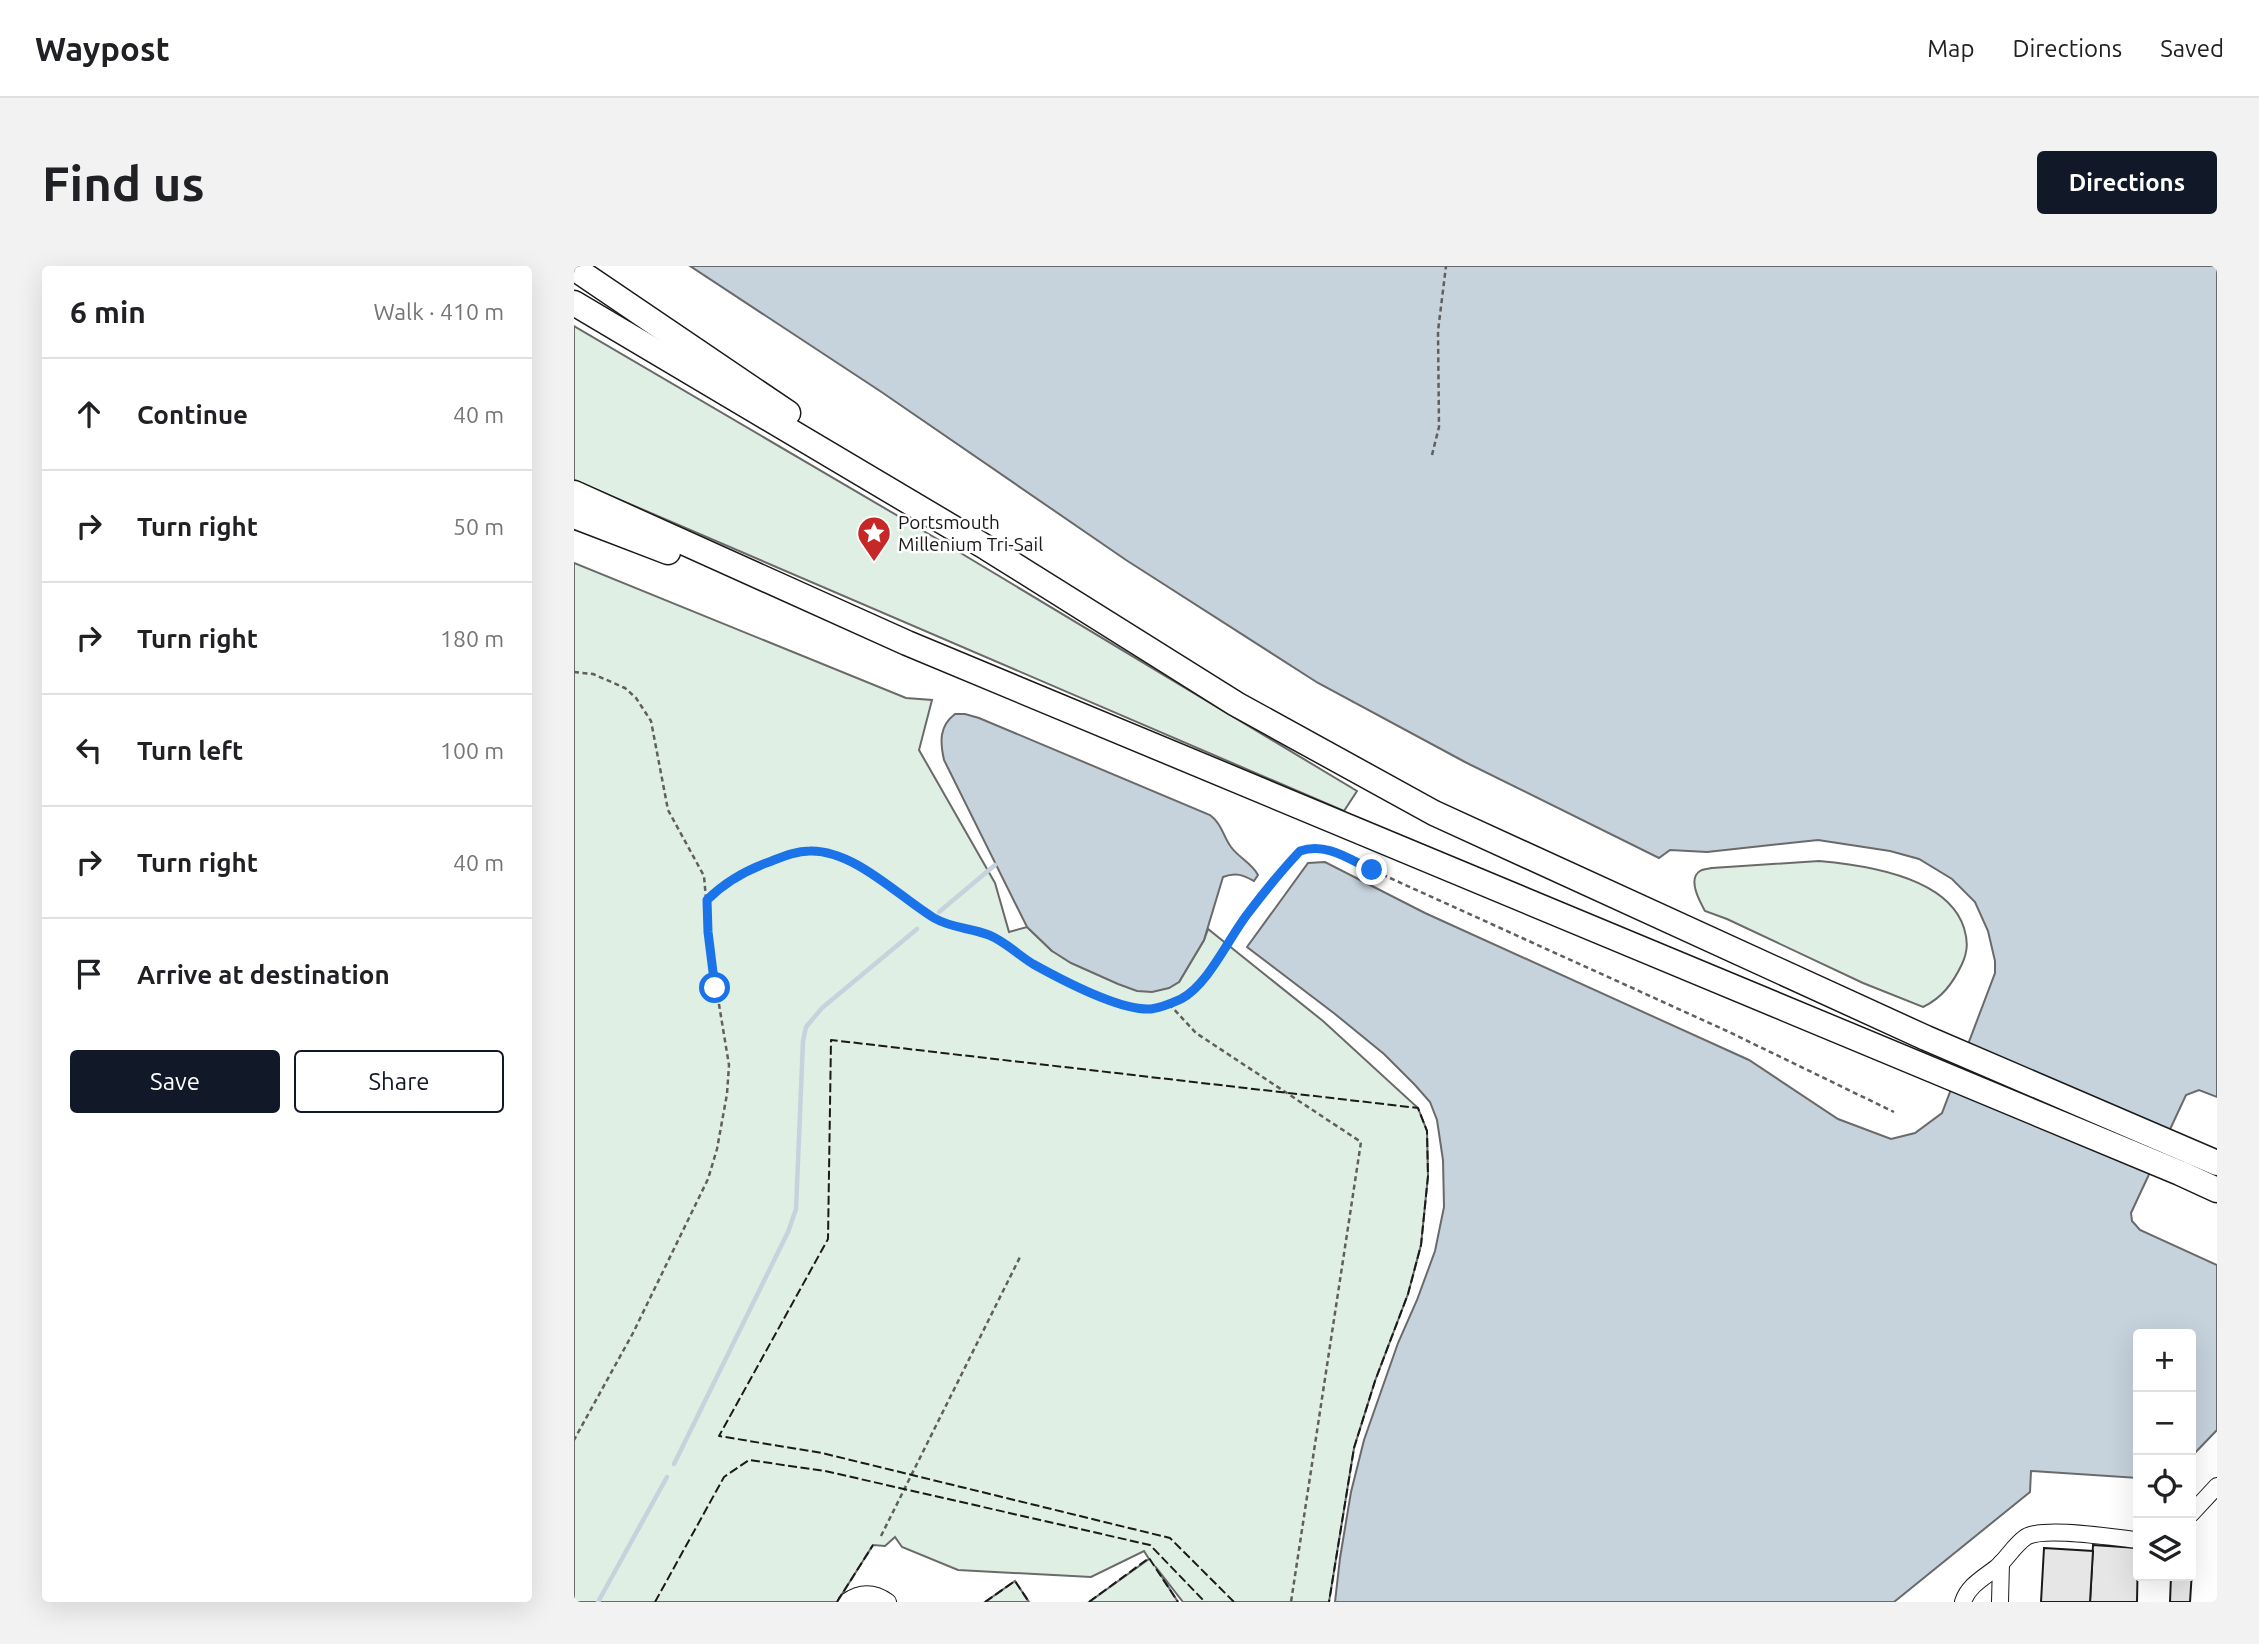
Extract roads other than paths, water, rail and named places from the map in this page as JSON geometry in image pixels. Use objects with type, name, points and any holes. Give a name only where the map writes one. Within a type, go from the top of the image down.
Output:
[{"type":"highway","points":[[574,268],[986,548]]},
{"type":"highway","points":[[574,303],[986,548],[1236,704],[1434,813],[1926,1038],[2185,1162],[2217,1191]]},
{"type":"highway","points":[[574,493],[907,643],[1917,1064],[2185,1162],[2217,1163]]},
{"type":"highway","points":[[574,516],[907,643]]},
{"type":"lane","points":[[2196,1509],[2217,1486]]},
{"type":"lane","points":[[1963,1602],[1970,1588],[2001,1563],[2020,1542],[2034,1534],[2049,1532],[2133,1540]]},
{"type":"lane","points":[[2000,1602],[2001,1563]]},
{"type":"lane","points":[[846,1602],[861,1594],[874,1594],[888,1602]]},
{"type":"waterway","points":[[939,912],[995,865]]},
{"type":"waterway","points":[[674,1464],[788,1232],[796,1209],[803,1041],[806,1027],[822,1008],[917,929]]},
{"type":"waterway","points":[[598,1602],[667,1477]]},
{"type":"place","name":"Portsmouth Millenium Tri-Sail","points":[[874,563]]}]
